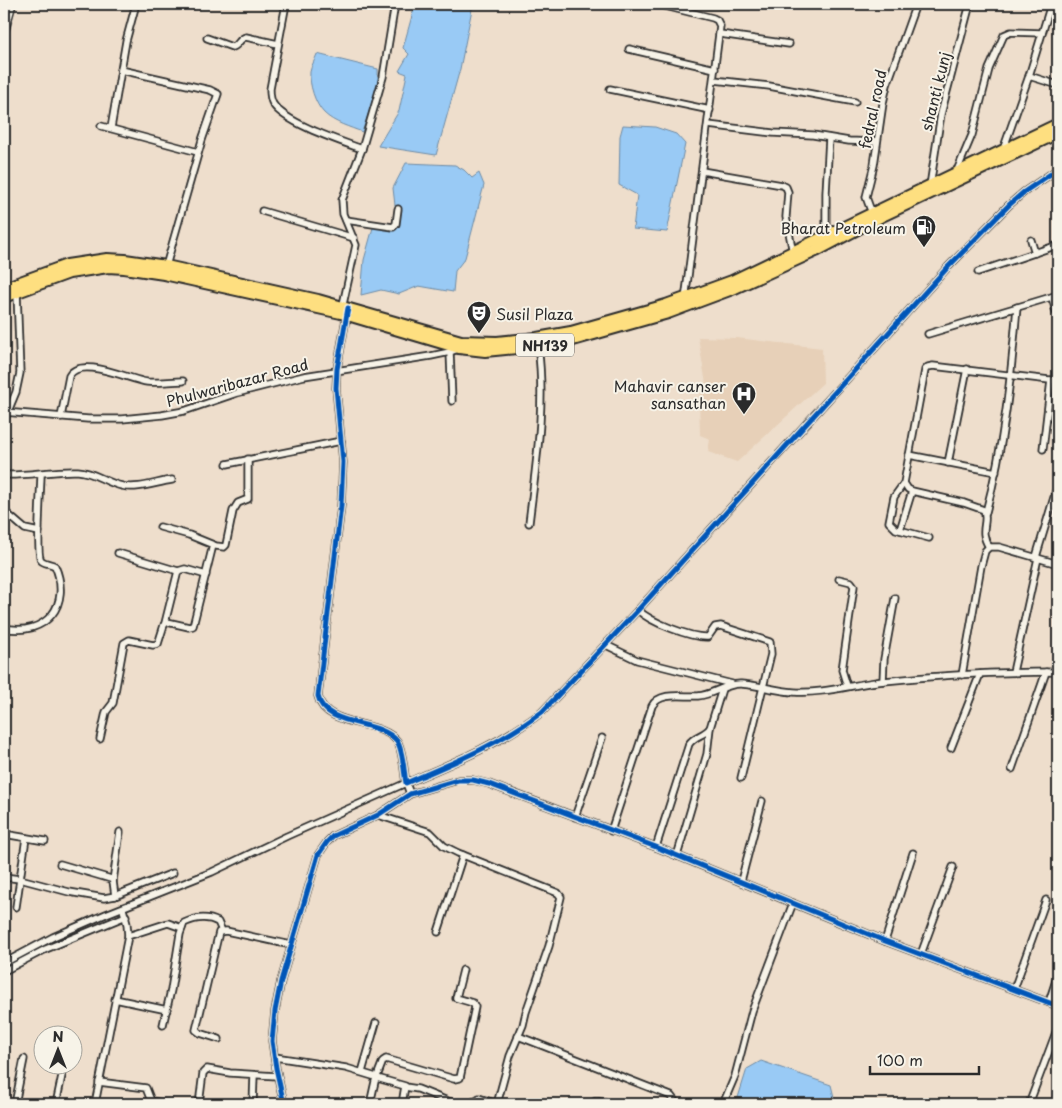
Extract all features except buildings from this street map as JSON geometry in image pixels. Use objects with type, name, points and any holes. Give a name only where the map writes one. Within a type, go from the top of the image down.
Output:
[{"type":"highway","name":"NH139","points":[[345,311],[454,350],[492,350],[538,346],[573,340],[767,274],[930,186],[1058,124]]},
{"type":"highway","name":"NH139","points":[[4,297],[69,273],[108,267],[141,270],[265,293],[317,304],[448,338],[473,342],[517,340],[571,332],[685,303],[826,236],[1058,133]]},
{"type":"highway","name":"NH139","points":[[4,288],[67,265],[88,261],[125,260],[166,266],[265,293]]},
{"type":"main road","points":[[4,29],[11,4]]},
{"type":"street","points":[[111,128],[126,41],[136,4]]},
{"type":"street","points":[[286,4],[270,88],[272,103],[297,122],[362,149]]},
{"type":"street","points":[[384,4],[395,5],[383,77],[362,149],[342,200],[342,208],[354,238],[356,251],[347,279],[345,311],[337,369],[336,388],[343,478],[318,696],[320,703],[327,711],[394,738],[400,748],[406,783],[410,794]]},
{"type":"street","points":[[657,4],[717,20],[719,23],[720,34],[685,303]]},
{"type":"street","name":"fedral road","points":[[877,214],[868,204],[866,198],[874,165],[876,142],[887,85],[916,4]]},
{"type":"street","name":"shanti kunj","points":[[930,186],[941,114],[970,4]]},
{"type":"street","points":[[1003,150],[1029,76],[1051,4]]},
{"type":"street","points":[[956,173],[972,135],[989,69],[1004,35],[1011,32],[1042,33]]},
{"type":"street","points":[[720,34],[789,44]]},
{"type":"street","points":[[207,38],[232,48],[242,39],[246,38],[278,44]]},
{"type":"street","points":[[629,49],[715,69]]},
{"type":"street","points":[[121,70],[210,90],[218,94],[198,152],[166,266]]},
{"type":"street","points":[[1029,76],[1058,85]]},
{"type":"street","points":[[714,80],[769,86],[855,102]]},
{"type":"street","points":[[610,89],[710,110]]},
{"type":"street","points":[[708,125],[768,133],[808,134],[849,141],[876,142]]},
{"type":"street","points":[[101,126],[198,152]]},
{"type":"street","points":[[826,236],[829,138]]},
{"type":"street","points":[[4,963],[53,937],[212,872],[287,836],[494,743],[525,725],[542,712],[638,610],[948,267],[1009,205],[1024,192],[1058,169]]},
{"type":"street","points":[[702,171],[786,187],[788,192],[786,217],[793,253]]},
{"type":"street","points":[[346,220],[393,227],[396,224],[398,209]]},
{"type":"street","points":[[262,210],[354,238]]},
{"type":"street","points":[[1031,240],[1035,253]]},
{"type":"street","points":[[978,272],[1058,245]]},
{"type":"street","points":[[4,421],[5,412],[16,392],[20,373],[18,292]]},
{"type":"street","points":[[928,334],[1055,296],[1056,312]]},
{"type":"street","points":[[988,547],[983,534],[1006,419],[1017,307]]},
{"type":"street","name":"Phulwaribazar Road","points":[[5,412],[106,419],[162,415],[279,381],[337,369],[454,350],[473,342]]},
{"type":"street","points":[[529,523],[541,419],[541,382],[538,346]]},
{"type":"street","points":[[452,401],[454,350]]},
{"type":"street","points":[[929,538],[900,530],[891,526],[888,522],[894,497],[904,483],[925,370],[933,366],[1058,381]]},
{"type":"street","points":[[61,417],[69,376],[71,372],[79,368],[109,371],[147,382],[183,381]]},
{"type":"street","points":[[948,463],[967,369]]},
{"type":"street","points":[[1043,449],[1051,380]]},
{"type":"street","points":[[227,464],[341,441]]},
{"type":"street","points":[[909,455],[996,472]]},
{"type":"street","points":[[160,527],[189,535],[220,547],[226,545],[233,510],[238,503],[248,499],[248,459]]},
{"type":"street","points":[[4,475],[82,472],[127,487],[172,480]]},
{"type":"street","points":[[4,628],[25,630],[43,624],[53,612],[60,596],[61,585],[55,566],[43,562],[40,557],[38,532],[41,474]]},
{"type":"street","points":[[904,483],[912,491],[976,506],[986,512]]},
{"type":"street","points":[[1013,672],[1037,558],[1058,484]]},
{"type":"street","points":[[900,530],[912,491]]},
{"type":"street","points":[[4,512],[25,529],[38,532]]},
{"type":"street","points":[[165,623],[170,622],[189,627],[193,626],[214,545]]},
{"type":"street","points":[[988,547],[999,547],[1058,564]]},
{"type":"street","points":[[962,675],[981,566],[988,547]]},
{"type":"street","points":[[118,553],[178,571],[185,569],[206,575]]},
{"type":"street","points":[[100,739],[106,712],[113,703],[124,643],[129,640],[153,645],[158,644],[178,571]]},
{"type":"street","points":[[838,579],[851,582],[854,586],[842,670],[847,686]]},
{"type":"street","points":[[883,681],[884,659],[895,598]]},
{"type":"street","points":[[638,610],[648,619],[698,636],[708,637],[715,627],[721,626],[770,642],[771,650],[763,687],[740,778]]},
{"type":"street","points":[[606,644],[637,660],[734,684],[805,692],[820,692],[883,681],[1013,672],[1058,672]]},
{"type":"street","points":[[1012,769],[1046,672]]},
{"type":"street","points":[[951,748],[980,674]]},
{"type":"street","points":[[611,831],[654,702],[667,697],[700,696],[734,684]]},
{"type":"street","points":[[677,856],[707,754],[710,728],[722,689]]},
{"type":"street","points":[[656,847],[689,744],[692,739],[708,732],[710,728]]},
{"type":"street","points":[[575,817],[602,738]]},
{"type":"street","points":[[284,1104],[277,1076],[272,1041],[275,1011],[280,981],[316,862],[322,848],[341,832],[378,815],[410,794],[458,780],[473,780],[489,784],[656,847],[885,941],[1058,1006]]},
{"type":"street","points":[[741,881],[762,801]]},
{"type":"street","points":[[378,815],[430,832],[444,846],[463,856],[527,879],[558,892],[561,897],[549,946],[508,1061],[497,1104],[479,1098],[470,1104]]},
{"type":"street","points":[[115,896],[113,881],[120,832]]},
{"type":"street","points":[[4,834],[44,841]]},
{"type":"street","points":[[16,907],[26,838]]},
{"type":"street","points":[[885,941],[913,854]]},
{"type":"street","points":[[438,932],[463,856]]},
{"type":"street","points":[[60,864],[108,877],[113,881]]},
{"type":"street","points":[[922,954],[952,866]]},
{"type":"street","points":[[4,877],[104,898],[115,896],[173,873]]},
{"type":"street","points":[[1014,989],[1046,900]]},
{"type":"street","points":[[723,1104],[735,1076],[752,1011],[793,903]]},
{"type":"street","points":[[95,1104],[128,936],[126,916],[123,909]]},
{"type":"street","points":[[4,971],[46,949],[126,916]]},
{"type":"street","points":[[163,1025],[184,923],[208,918],[218,922],[222,931]]},
{"type":"street","points":[[128,936],[168,922],[182,928]]},
{"type":"street","points":[[222,931],[291,945]]},
{"type":"street","points":[[219,1039],[196,1030],[218,935],[222,931]]},
{"type":"street","points":[[370,1104],[383,1061],[387,1059],[454,1079],[460,1078],[475,1007],[473,1003],[456,998],[463,970]]},
{"type":"street","points":[[1049,1002],[1058,974]]},
{"type":"street","points":[[115,1000],[167,1010]]},
{"type":"street","points":[[362,1072],[376,1023]]},
{"type":"street","points":[[1030,1104],[1058,1027]]},
{"type":"street","points":[[518,1036],[671,1096],[677,1104]]},
{"type":"street","points":[[275,1057],[362,1072],[405,1087],[418,1088],[456,1104]]},
{"type":"street","points":[[15,1104],[24,1059]]},
{"type":"street","points":[[199,1104],[205,1070],[277,1076]]},
{"type":"street","points":[[253,1104],[254,1075]]},
{"type":"street","points":[[56,1104],[62,1076]]},
{"type":"street","points":[[99,1082],[146,1088],[150,1102],[167,1104]]},
{"type":"street","points":[[402,1104],[405,1087]]},
{"type":"street","points":[[590,1104],[596,1101],[609,1104]]},
{"type":"shaded area","name":"Mahavir canser sansathan","points":[[698,337],[737,338],[822,348],[823,383],[737,462],[708,452],[710,439],[700,435],[699,396],[707,390]]},
{"type":"water","points":[[425,4],[473,4],[460,69],[436,155],[378,146],[399,111],[407,74],[399,71],[409,54],[403,48],[415,5],[423,7]]},
{"type":"water","points":[[317,54],[378,69],[378,86],[362,132],[332,119],[324,113],[318,104],[310,82],[311,70]]},
{"type":"water","points":[[623,125],[655,127],[676,134],[685,144],[667,232],[633,229],[637,195],[619,185],[620,136]]},
{"type":"water","points":[[406,163],[455,165],[472,178],[479,173],[484,185],[465,258],[455,271],[453,292],[419,286],[399,294],[381,290],[361,295],[364,260],[374,224],[393,226],[396,214],[393,188]]},
{"type":"water","points":[[761,1061],[831,1085],[834,1097],[831,1104],[736,1104],[747,1069]]},
{"type":"cycle path","points":[[348,308],[337,369],[336,388],[343,462],[341,506],[318,696],[323,706],[331,713],[378,729],[389,734],[397,741],[402,755],[406,783],[493,743],[542,712],[638,610],[948,267],[1009,205],[1024,192],[1058,169]]},
{"type":"cycle path","points":[[284,1104],[272,1041],[275,1011],[281,981],[318,855],[333,836],[378,815],[410,794],[458,780],[473,780],[489,784],[656,847],[885,941],[1058,1006]]},
{"type":"place","name":"Bharat Petroleum","points":[[924,248]]},
{"type":"place","name":"Susil Plaza","points":[[479,334]]},
{"type":"place","name":"Mahavir canser sansathan","points":[[744,415]]}]
